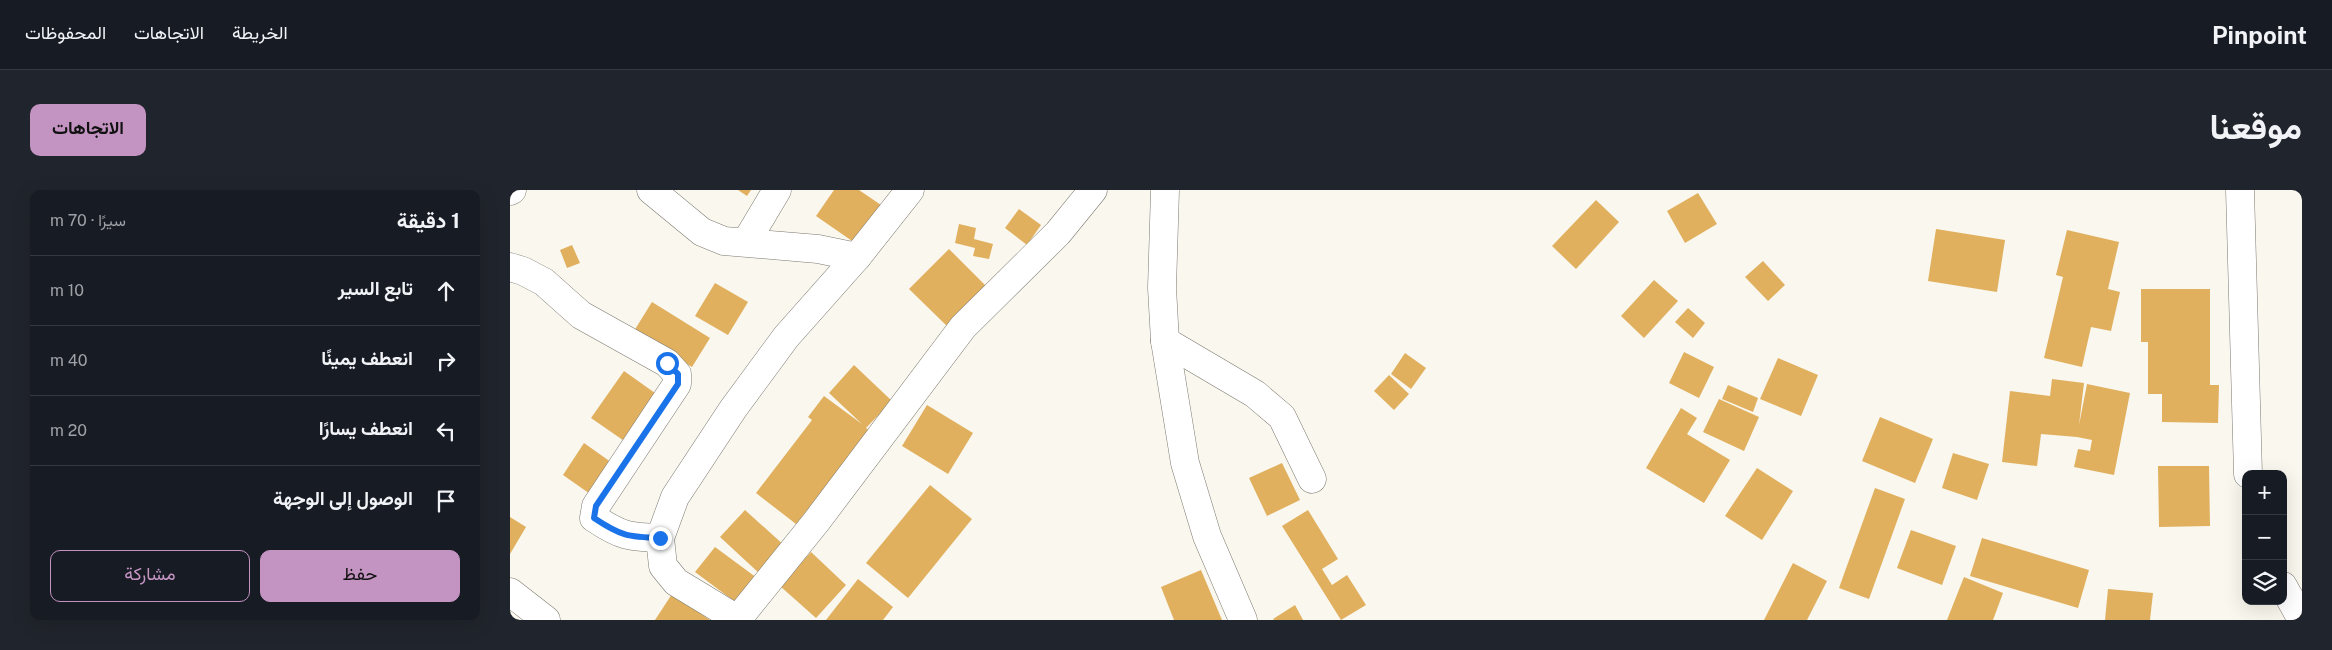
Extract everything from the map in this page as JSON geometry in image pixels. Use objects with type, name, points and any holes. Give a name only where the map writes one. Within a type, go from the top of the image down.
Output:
[{"type":"street","points":[[651,190],[702,232],[724,241],[818,249],[857,257]]},
{"type":"street","points":[[746,242],[777,190]]},
{"type":"street","points":[[910,190],[857,257],[786,336],[733,409],[674,497],[660,538],[663,566],[676,582],[737,620],[816,522],[963,327],[1058,233],[1093,190]]},
{"type":"street","points":[[1165,190],[1162,288],[1165,340],[1185,463],[1207,536],[1243,620]]},
{"type":"street","points":[[2240,190],[2248,470]]},
{"type":"street","points":[[510,267],[524,271],[544,282],[581,315],[667,363],[678,374],[678,384],[596,506],[594,518],[614,531],[630,537],[660,538]]},
{"type":"street","points":[[1165,340],[1256,394],[1282,417],[1312,480]]},
{"type":"street","points":[[510,592],[546,620]]},
{"type":"street","points":[[2287,593],[2302,620]]},
{"type":"building","points":[[738,190],[751,190],[747,196]]},
{"type":"building","points":[[834,190],[859,190],[881,205],[855,243],[816,216]]},
{"type":"building","points":[[1698,193],[1717,224],[1685,243],[1667,211]]},
{"type":"building","points":[[1596,200],[1619,222],[1576,269],[1552,246]]},
{"type":"building","points":[[1019,209],[1041,225],[1027,245],[1005,228]]},
{"type":"building","points":[[959,224],[976,228],[974,239],[993,244],[989,259],[973,256],[975,248],[955,243]]},
{"type":"building","points":[[1936,229],[2005,240],[1997,292],[1928,281]]},
{"type":"building","points":[[2067,230],[2119,242],[2108,289],[2120,292],[2111,331],[2091,327],[2082,367],[2044,358],[2063,277],[2056,275]]},
{"type":"building","points":[[572,245],[580,263],[567,268],[560,250]]},
{"type":"building","points":[[949,249],[988,288],[949,328],[909,289]]},
{"type":"building","points":[[1763,261],[1785,285],[1768,301],[1745,277]]},
{"type":"building","points":[[1654,280],[1678,301],[1644,338],[1621,316]]},
{"type":"building","points":[[715,283],[748,302],[728,335],[695,316]]},
{"type":"building","points":[[2141,289],[2210,289],[2210,385],[2219,385],[2218,423],[2162,422],[2162,394],[2148,394],[2148,342],[2141,342]]},
{"type":"building","points":[[652,302],[710,338],[692,367],[634,331]]},
{"type":"building","points":[[1688,308],[1705,323],[1693,338],[1675,322]]},
{"type":"building","points":[[1684,352],[1714,367],[1699,398],[1669,383]]},
{"type":"building","points":[[1405,353],[1426,368],[1411,389],[1391,374]]},
{"type":"building","points":[[1778,358],[1818,375],[1801,416],[1760,399]]},
{"type":"building","points":[[854,365],[892,401],[866,428],[870,431],[796,524],[756,493],[812,420],[808,417],[824,396],[862,424],[829,393]]},
{"type":"building","points":[[624,371],[662,398],[630,445],[591,418]]},
{"type":"building","points":[[1389,375],[1409,394],[1394,410],[1374,391]]},
{"type":"building","points":[[2052,379],[2084,383],[2079,425],[2087,384],[2130,393],[2114,475],[2074,467],[2078,449],[2090,451],[2092,440],[2077,437],[2041,434],[2037,466],[2002,462],[2010,391],[2050,396]]},
{"type":"building","points":[[1728,385],[1758,398],[1753,412],[1722,399]]},
{"type":"building","points":[[1719,399],[1759,417],[1744,451],[1703,432]]},
{"type":"building","points":[[927,405],[973,433],[948,474],[902,446]]},
{"type":"building","points":[[1681,408],[1697,418],[1687,434],[1730,460],[1704,503],[1646,468]]},
{"type":"building","points":[[1880,417],[1933,439],[1915,483],[1862,461]]},
{"type":"building","points":[[584,443],[615,465],[593,496],[563,475]]},
{"type":"building","points":[[1953,453],[1989,464],[1977,500],[1942,488]]},
{"type":"building","points":[[1282,463],[1300,500],[1267,516],[1249,478]]},
{"type":"building","points":[[2158,466],[2209,466],[2210,526],[2159,527]]},
{"type":"building","points":[[1757,468],[1793,491],[1762,540],[1725,516]]},
{"type":"building","points":[[930,485],[972,519],[908,598],[866,563]]},
{"type":"building","points":[[1875,488],[1905,499],[1869,599],[1839,588]]},
{"type":"building","points":[[745,510],[786,547],[760,574],[720,537]]},
{"type":"building","points":[[1308,510],[1338,559],[1322,569],[1332,585],[1347,575],[1366,605],[1341,620],[1282,526]]},
{"type":"building","points":[[510,517],[526,527],[510,554]]},
{"type":"building","points":[[1911,530],[1956,546],[1942,585],[1897,568]]},
{"type":"building","points":[[1982,538],[2089,570],[2078,608],[1970,576]]},
{"type":"building","points":[[715,547],[757,578],[738,604],[695,572]]},
{"type":"building","points":[[811,552],[846,585],[816,618],[780,586]]},
{"type":"building","points":[[1793,563],[1827,581],[1807,620],[1764,620]]},
{"type":"building","points":[[1201,570],[1222,620],[1174,620],[1161,587]]},
{"type":"building","points":[[1964,577],[2003,593],[1993,620],[1947,620]]},
{"type":"building","points":[[858,579],[893,607],[883,620],[826,620]]},
{"type":"building","points":[[2108,589],[2153,593],[2150,620],[2105,620]]},
{"type":"building","points":[[672,594],[710,620],[655,620]]},
{"type":"building","points":[[1295,605],[1303,620],[1273,619]]},
{"type":"route","points":[[660,538],[630,537],[614,531],[594,518],[596,506],[678,384],[678,374],[667,363]]}]
